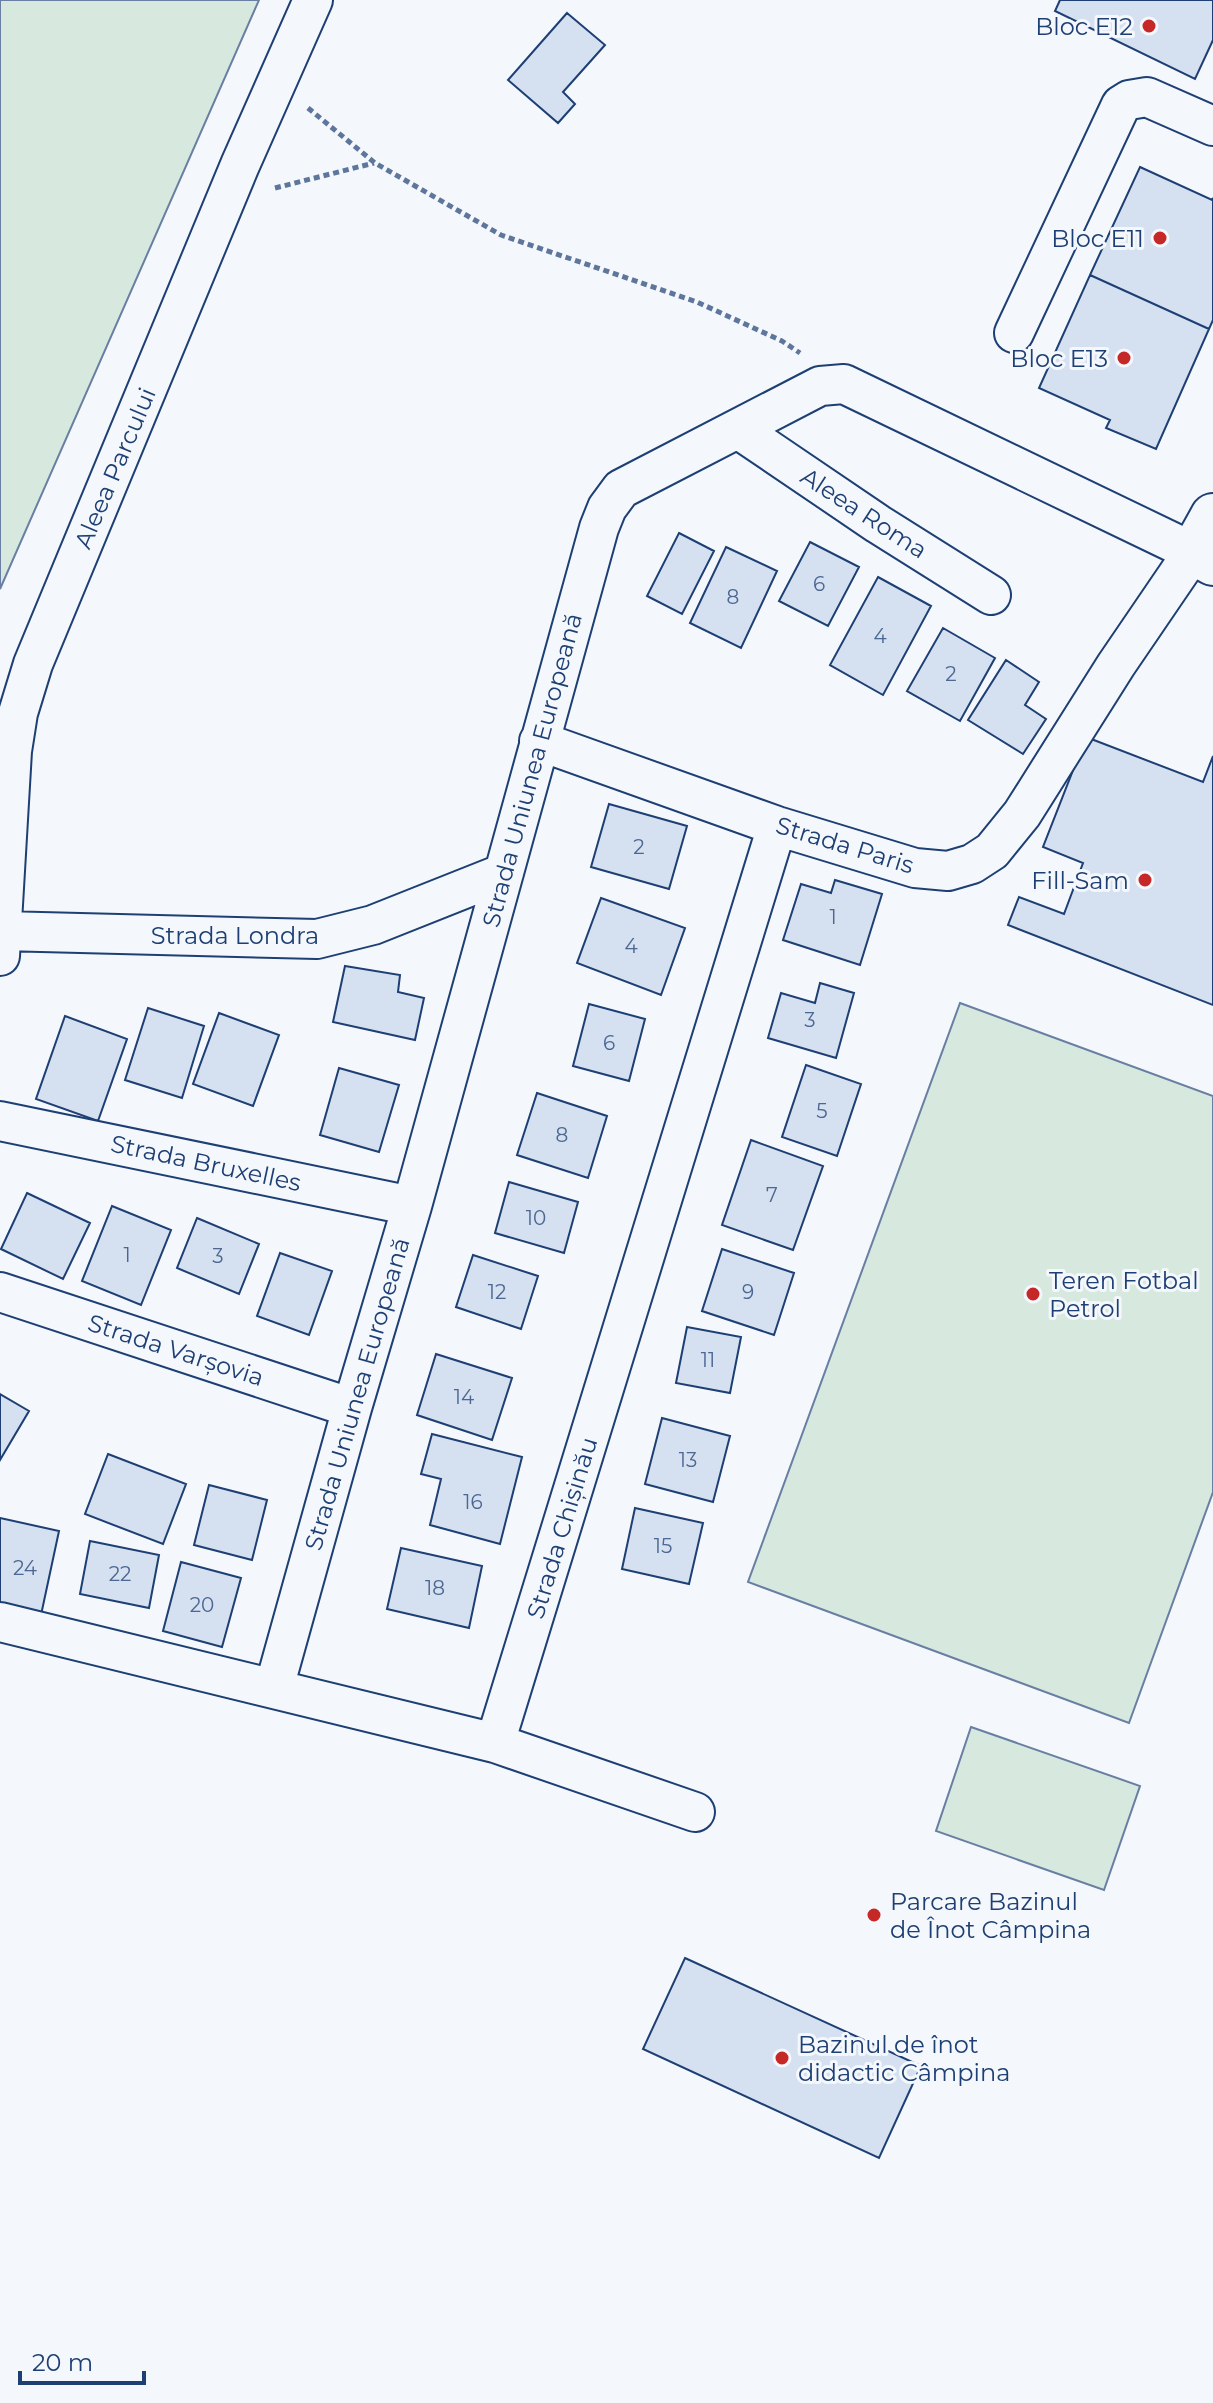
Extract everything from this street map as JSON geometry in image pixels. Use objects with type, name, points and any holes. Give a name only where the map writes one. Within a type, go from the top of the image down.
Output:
[{"type":"street","name":"Aleea Parcului","points":[[1,943],[12,751],[33,664],[225,201],[313,0]]},
{"type":"street","points":[[1014,333],[1121,105],[1129,100],[1147,97],[1213,126]]},
{"type":"street","points":[[844,384],[1206,544]]},
{"type":"street","name":"Strada Uniunea Europeană","points":[[274,1688],[607,508],[621,489],[820,386],[844,384]]},
{"type":"street","name":"Aleea Roma","points":[[738,429],[878,524],[991,595]]},
{"type":"street","name":"Strada Paris","points":[[539,741],[777,826],[915,868],[948,871],[972,864],[992,851],[1022,814],[1116,665],[1206,544]]},
{"type":"street","name":"Strada Chișinău","points":[[495,1743],[777,826]]},
{"type":"street","name":"Strada Londra","points":[[1,943],[317,939],[373,925],[504,873]]},
{"type":"street","name":"Strada Bruxelles","points":[[0,1121],[412,1206]]},
{"type":"street","name":"Strada Varșovia","points":[[0,1292],[352,1408]]},
{"type":"street","points":[[0,1622],[495,1743],[695,1812]]},
{"type":"path","points":[[277,81],[375,163],[501,235],[697,302],[782,341],[844,384]]},
{"type":"path","points":[[225,201],[375,163]]},
{"type":"shaded area","points":[[0,0],[259,0],[0,589]]},
{"type":"shaded area","name":"Teren Fotbal Petrol","points":[[960,1003],[1213,1096],[1213,1492],[1129,1723],[748,1582]]},
{"type":"shaded area","points":[[971,1727],[1140,1786],[1104,1890],[936,1831]]},
{"type":"building","name":"Bloc E12","points":[[1060,0],[1213,0],[1213,40],[1195,79],[1055,11]]},
{"type":"building","points":[[567,13],[605,45],[563,92],[575,104],[558,123],[508,80]]},
{"type":"building","name":"Bloc E11","points":[[1140,167],[1213,198],[1213,320],[1209,329],[1090,275]]},
{"type":"building","name":"Bloc E13","points":[[1090,275],[1209,329],[1156,449],[1106,428],[1110,420],[1039,388]]},
{"type":"building","points":[[679,533],[714,551],[682,614],[647,596]]},
{"type":"building","points":[[810,542],[859,567],[828,626],[779,601]]},
{"type":"building","points":[[726,547],[777,571],[741,648],[690,623]]},
{"type":"building","points":[[878,577],[931,606],[883,695],[830,665]]},
{"type":"building","points":[[943,628],[995,658],[960,721],[907,691]]},
{"type":"building","points":[[1006,660],[1039,682],[1025,705],[1046,719],[1023,754],[968,720]]},
{"type":"building","name":"Fill-Sam","points":[[1086,737],[1203,782],[1213,756],[1213,1005],[1008,925],[1019,897],[1064,914],[1083,863],[1043,847]]},
{"type":"building","points":[[609,804],[687,826],[669,889],[591,867]]},
{"type":"building","points":[[835,880],[882,894],[860,965],[783,940],[801,884],[831,893]]},
{"type":"building","points":[[601,898],[685,928],[661,995],[577,963]]},
{"type":"building","points":[[345,966],[400,975],[398,992],[424,998],[415,1040],[333,1022]]},
{"type":"building","points":[[820,983],[854,993],[836,1058],[768,1038],[781,993],[815,1003]]},
{"type":"building","points":[[589,1004],[645,1019],[629,1081],[573,1066]]},
{"type":"building","points":[[148,1008],[204,1026],[182,1098],[125,1080]]},
{"type":"building","points":[[219,1013],[279,1035],[253,1106],[193,1084]]},
{"type":"building","points":[[65,1016],[127,1039],[98,1121],[36,1099]]},
{"type":"building","points":[[806,1065],[861,1084],[837,1156],[782,1137]]},
{"type":"building","points":[[339,1068],[399,1085],[379,1152],[320,1135]]},
{"type":"building","points":[[537,1093],[607,1116],[588,1178],[517,1155]]},
{"type":"building","points":[[751,1140],[823,1166],[793,1250],[722,1225]]},
{"type":"building","points":[[509,1182],[578,1202],[564,1253],[495,1233]]},
{"type":"building","points":[[27,1193],[90,1223],[63,1279],[1,1249]]},
{"type":"building","points":[[112,1206],[171,1230],[141,1305],[82,1281]]},
{"type":"building","points":[[197,1218],[259,1244],[239,1294],[177,1268]]},
{"type":"building","points":[[722,1249],[794,1273],[774,1335],[702,1311]]},
{"type":"building","points":[[280,1253],[332,1271],[309,1335],[257,1316]]},
{"type":"building","points":[[473,1255],[538,1276],[521,1329],[456,1307]]},
{"type":"building","points":[[687,1327],[741,1337],[730,1393],[676,1383]]},
{"type":"building","points":[[436,1354],[512,1378],[492,1440],[417,1415]]},
{"type":"building","points":[[0,1394],[29,1411],[0,1460]]},
{"type":"building","points":[[662,1418],[730,1436],[713,1502],[645,1484]]},
{"type":"building","points":[[432,1434],[522,1457],[500,1544],[430,1525],[441,1479],[421,1474]]},
{"type":"building","points":[[108,1454],[186,1484],[163,1544],[85,1514]]},
{"type":"building","points":[[209,1485],[267,1500],[252,1560],[194,1545]]},
{"type":"building","points":[[635,1508],[703,1523],[689,1584],[622,1569]]},
{"type":"building","points":[[0,1518],[59,1531],[41,1615],[0,1606]]},
{"type":"building","points":[[90,1541],[159,1555],[149,1608],[80,1594]]},
{"type":"building","points":[[401,1548],[482,1566],[469,1628],[387,1609]]},
{"type":"building","points":[[181,1562],[241,1578],[222,1647],[163,1631]]},
{"type":"building","name":"Bazinul de înot didactic Câmpina","points":[[685,1958],[921,2066],[879,2158],[643,2049]]},
{"type":"place","name":"Bloc E12","points":[[1149,26]]},
{"type":"place","name":"Bloc E11","points":[[1160,238]]},
{"type":"place","name":"Bloc E13","points":[[1124,358]]},
{"type":"place","name":"Fill-Sam","points":[[1145,880]]},
{"type":"place","name":"Teren Fotbal Petrol","points":[[1033,1294]]},
{"type":"place","name":"Parcare Bazinul de Înot Câmpina","points":[[874,1915]]},
{"type":"place","name":"Bazinul de înot didactic Câmpina","points":[[782,2058]]}]
